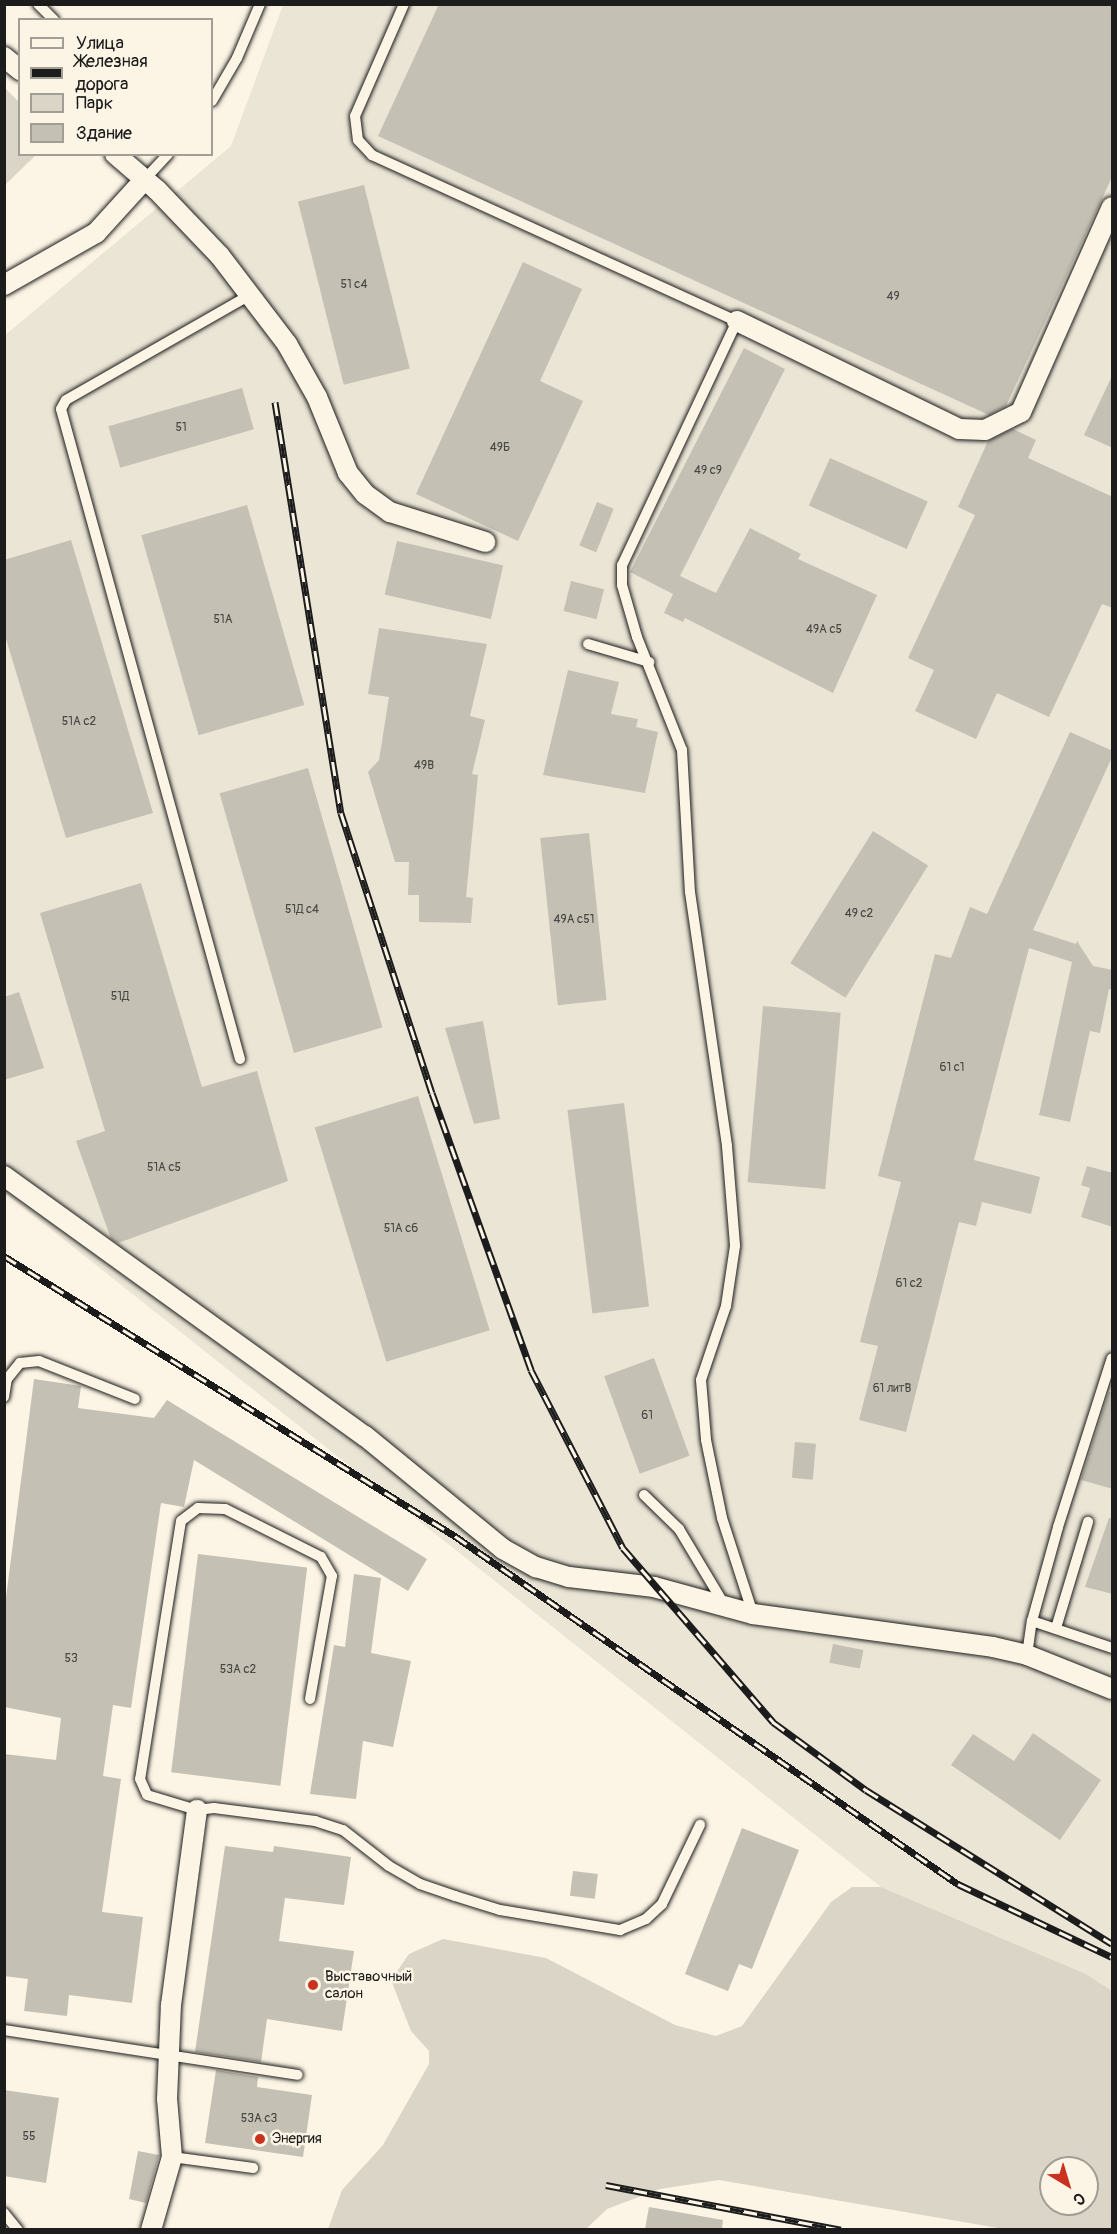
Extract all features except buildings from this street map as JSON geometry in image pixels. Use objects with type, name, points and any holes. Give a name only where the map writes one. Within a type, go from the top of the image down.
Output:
[{"type":"street","points":[[4,57],[18,68]]},
{"type":"street","points":[[117,156],[220,256],[292,353],[317,397],[348,473],[365,494],[390,512],[484,542]]},
{"type":"street","points":[[4,285],[96,233],[144,180]]},
{"type":"street","points":[[737,321],[959,429],[985,430],[1021,412],[1113,207]]},
{"type":"street","points":[[4,1176],[364,1436],[503,1549],[536,1567],[569,1577],[654,1587],[753,1614],[803,1618],[1027,1655],[1113,1689]]},
{"type":"street","points":[[151,2229],[172,2157],[167,2099],[171,2005],[197,1810]]},
{"type":"lane","points":[[38,4],[52,18]]},
{"type":"lane","points":[[213,99],[237,58],[260,4]]},
{"type":"lane","points":[[404,4],[355,116],[358,140],[372,155],[737,321],[622,565],[622,585],[637,637],[649,662],[682,750],[690,892],[727,1146],[735,1246],[726,1306],[701,1380],[706,1440],[722,1518],[753,1614]]},
{"type":"lane","points":[[144,180],[166,156]]},
{"type":"lane","points":[[240,1059],[61,409],[66,400],[248,296]]},
{"type":"lane","points":[[588,644],[649,662]]},
{"type":"lane","points":[[1027,1655],[1032,1620],[1113,1358]]},
{"type":"lane","points":[[4,1397],[8,1379],[20,1363],[39,1361],[135,1399]]},
{"type":"lane","points":[[644,1495],[679,1529],[726,1606]]},
{"type":"lane","points":[[310,1699],[332,1576],[321,1557],[225,1509],[198,1508],[181,1521],[140,1779],[147,1795],[197,1810],[214,1808],[315,1821],[343,1830],[388,1866],[420,1884],[500,1910],[620,1930],[646,1919],[662,1904],[700,1825]]},
{"type":"lane","points":[[1056,1628],[1088,1522]]},
{"type":"lane","points":[[1032,1620],[1113,1648]]},
{"type":"lane","points":[[4,2030],[298,2075]]},
{"type":"lane","points":[[172,2157],[253,2168]]},
{"type":"lane","points":[[4,2213],[18,2229]]},
{"type":"shaded area","points":[[283,5],[1112,5],[1112,1991],[1086,1974],[881,1887],[5,1193],[4,336],[231,146]]},
{"type":"green space","points":[[5,88],[18,101],[18,156],[35,156],[5,185]]},
{"type":"green space","points":[[852,1887],[881,1887],[1086,1974],[1112,1991],[1112,2229],[1004,2229],[719,2180],[660,2189],[607,2209],[586,2229],[328,2229],[342,2190],[383,2145],[429,2064],[429,2051],[411,2031],[391,1980],[409,1954],[443,1939],[546,1958],[675,2025],[716,2036],[742,2026],[831,1902]]},
{"type":"railway","points":[[275,402],[341,813],[432,1093],[531,1370],[623,1548],[773,1722],[866,1790],[1112,1944]]},
{"type":"railway","points":[[4,1256],[455,1536],[958,1884],[1112,1957]]},
{"type":"railway","points":[[606,2185],[841,2230]]},
{"type":"place","name":"Выставочный салон","points":[[313,1985]]},
{"type":"place","name":"Энергия","points":[[260,2139]]}]
